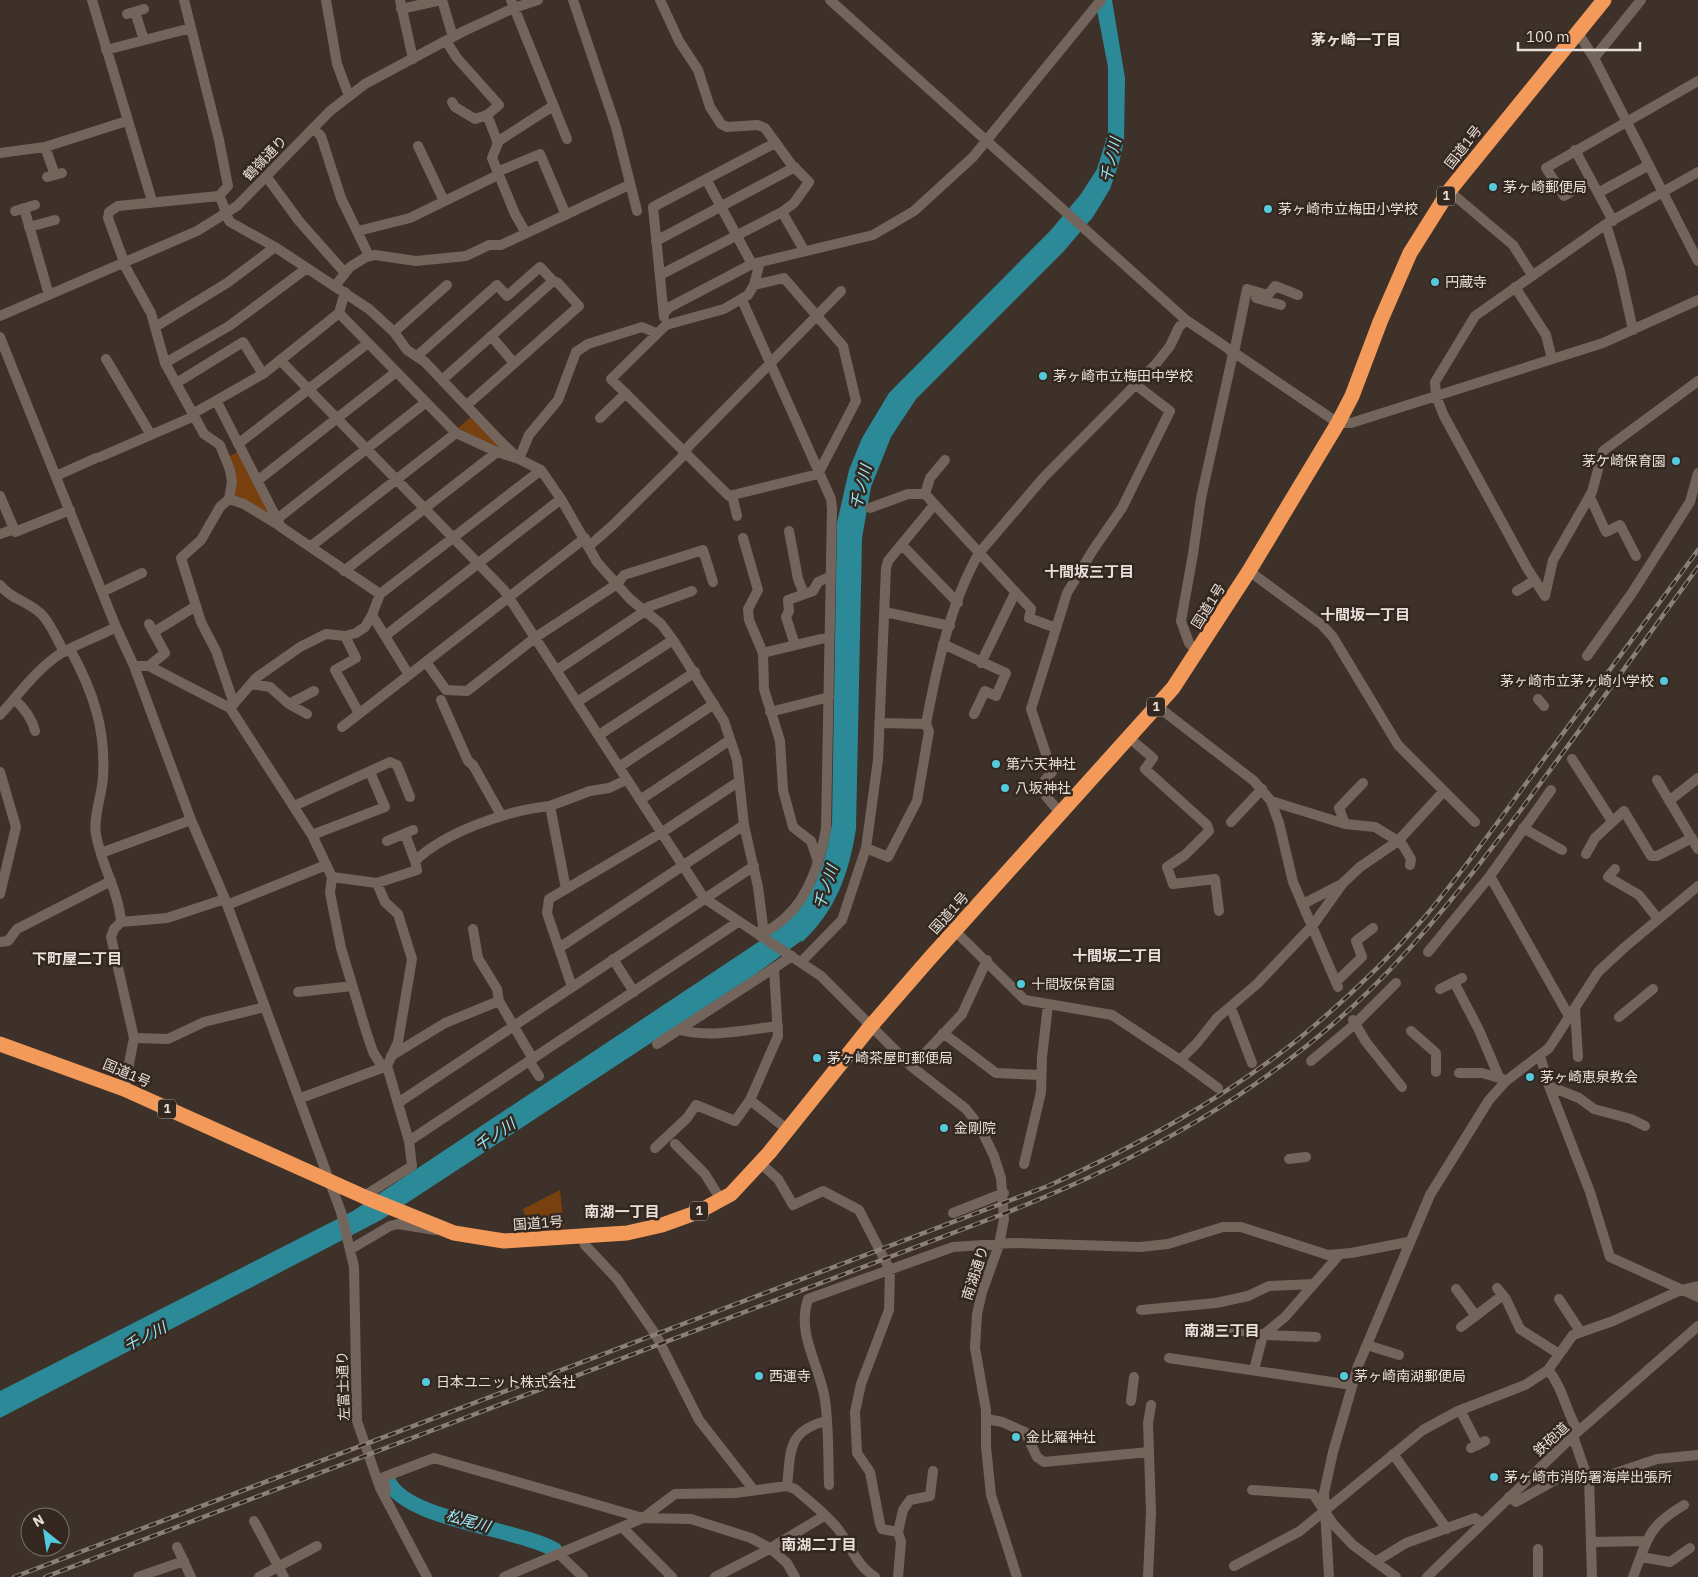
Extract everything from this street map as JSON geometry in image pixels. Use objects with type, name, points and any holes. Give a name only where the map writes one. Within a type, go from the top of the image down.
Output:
[{"type":"highway","name":"国道1号","points":[[0,1044],[124,1089],[399,1212],[454,1233],[504,1241],[627,1233],[653,1228],[721,1200],[731,1194],[788,1130],[870,1027],[954,930],[1173,688],[1249,571],[1338,424],[1352,396],[1380,322],[1410,253],[1449,191],[1604,0]]},
{"type":"street","points":[[92,0],[152,201]]},
{"type":"street","points":[[184,0],[220,140],[228,186],[219,196],[152,201],[118,206],[109,212],[108,218],[124,262],[151,312],[166,363],[178,382],[204,434],[220,445],[230,470],[232,482],[228,499],[220,507],[201,540],[181,558],[201,622],[216,651],[232,706],[312,835],[332,877],[330,893],[334,923],[352,986],[373,1052],[387,1064],[409,1141],[412,1166],[365,1197]]},
{"type":"street","points":[[326,0],[337,64],[349,96]]},
{"type":"street","points":[[413,58],[400,5],[442,0],[449,39],[457,58],[499,105],[487,115],[475,119],[455,107],[452,102]]},
{"type":"street","name":"鶴嶺通り","points":[[0,316],[197,231],[226,216],[314,128],[365,84],[512,4],[538,0]]},
{"type":"street","points":[[573,0],[624,154],[629,185],[637,211]]},
{"type":"street","points":[[660,0],[679,40],[698,70],[710,107],[721,124],[727,127],[758,125],[765,128],[775,143],[809,182],[794,203],[782,212],[660,275]]},
{"type":"street","points":[[830,0],[1186,320],[1338,424],[1350,423],[1602,343],[1698,300]]},
{"type":"street","points":[[664,313],[670,307],[756,263],[873,234],[894,225],[928,200],[973,157],[1101,0]]},
{"type":"street","points":[[1594,58],[1641,0]]},
{"type":"street","points":[[512,4],[567,139]]},
{"type":"street","points":[[135,12],[144,40]]},
{"type":"street","points":[[106,50],[191,28]]},
{"type":"street","points":[[1578,33],[1594,58],[1696,255]]},
{"type":"street","points":[[1591,180],[1564,196],[1546,168],[1698,82]]},
{"type":"street","points":[[497,142],[553,106]]},
{"type":"street","points":[[487,115],[497,142],[492,158],[526,234]]},
{"type":"street","points":[[0,153],[45,147],[127,121]]},
{"type":"street","points":[[314,128],[320,136],[342,198],[370,256]]},
{"type":"street","points":[[666,325],[653,207],[775,143]]},
{"type":"street","points":[[418,146],[444,202]]},
{"type":"street","points":[[45,147],[55,175]]},
{"type":"street","points":[[1575,150],[1598,193],[1609,223],[1633,330]]},
{"type":"street","points":[[358,231],[410,218],[498,173],[540,154],[566,215]]},
{"type":"street","points":[[1598,193],[1649,165]]},
{"type":"street","points":[[656,241],[795,167]]},
{"type":"street","points":[[1698,172],[1609,223],[1532,275],[1471,320],[1435,382],[1436,396],[1444,416],[1545,596],[1553,560],[1590,497],[1603,451],[1698,381]]},
{"type":"street","points":[[266,176],[299,221],[345,273]]},
{"type":"street","points":[[706,179],[736,236],[756,263],[754,285],[742,300],[708,314],[666,325],[656,332],[611,379],[729,496],[818,474],[856,401],[843,346],[784,278],[754,285]]},
{"type":"street","points":[[335,286],[350,267],[370,256],[416,261],[466,256],[489,245],[501,245],[629,185]]},
{"type":"street","points":[[1449,191],[1513,245],[1532,275]]},
{"type":"street","points":[[219,196],[226,207],[226,216],[230,222],[275,247],[345,292],[394,332],[407,350],[417,356],[442,380],[519,459]]},
{"type":"street","points":[[35,205],[20,209],[29,227],[49,295]]},
{"type":"street","points":[[782,212],[804,250]]},
{"type":"street","points":[[29,227],[55,220]]},
{"type":"street","points":[[155,327],[226,282],[275,247]]},
{"type":"street","points":[[417,356],[497,285],[507,296],[540,266],[553,282],[558,283],[579,306],[467,405]]},
{"type":"street","points":[[166,363],[229,326],[307,268]]},
{"type":"street","points":[[442,380],[553,282]]},
{"type":"street","points":[[394,332],[447,285]]},
{"type":"street","points":[[1198,652],[1189,644],[1181,621],[1202,488],[1231,352],[1235,348],[1247,290],[1268,295],[1275,286],[1298,295]]},
{"type":"street","points":[[1515,287],[1546,335],[1552,359]]},
{"type":"street","points":[[56,476],[190,418],[194,413],[217,402],[263,374],[339,314],[345,292]]},
{"type":"street","points":[[342,726],[509,597],[613,525],[681,458],[684,452],[841,292]]},
{"type":"street","points":[[1246,295],[1281,305]]},
{"type":"street","points":[[742,300],[818,474],[831,499],[832,509],[829,577],[828,806],[826,829],[818,862],[801,899],[786,918],[760,936]]},
{"type":"street","points":[[339,314],[456,433],[497,452],[519,459],[540,470],[562,499],[597,562],[617,584],[660,624],[695,672],[724,721],[737,760],[744,825],[754,866],[763,926],[760,936]]},
{"type":"street","points":[[866,848],[888,857],[917,801],[929,731],[926,724],[943,644],[979,553],[1044,477],[1136,386],[1170,346],[1179,327],[1186,320]]},
{"type":"street","points":[[519,459],[529,436],[558,400],[576,352],[588,344],[642,327],[656,332]]},
{"type":"street","points":[[491,336],[514,363]]},
{"type":"street","name":"左富士通り","points":[[0,337],[116,627],[134,666],[191,820],[226,902],[301,1098],[331,1182],[351,1248],[354,1267],[356,1421],[360,1436],[385,1497],[427,1577]]},
{"type":"street","points":[[178,382],[243,342],[263,374]]},
{"type":"street","points":[[238,444],[368,343]]},
{"type":"street","points":[[106,359],[151,434]]},
{"type":"street","name":"南湖通り","points":[[280,360],[509,597],[682,867],[704,898],[821,976],[912,1067],[966,1109],[973,1117],[996,1160],[1004,1194],[1004,1219],[999,1245],[982,1292],[977,1314],[976,1348],[987,1419],[986,1447],[991,1495],[1016,1577]]},
{"type":"street","points":[[257,481],[396,372]]},
{"type":"street","points":[[1060,813],[1046,796],[1045,780],[1052,772],[1031,709],[1067,593],[1093,550],[1122,508],[1170,411],[1136,386]]},
{"type":"street","points":[[600,418],[626,393]]},
{"type":"street","points":[[217,402],[279,523]]},
{"type":"street","points":[[279,523],[425,403]]},
{"type":"street","points":[[310,547],[456,433]]},
{"type":"street","points":[[344,571],[497,452]]},
{"type":"street","points":[[925,494],[930,478],[945,460]]},
{"type":"street","points":[[232,706],[252,684],[286,656],[326,634],[345,636],[365,627],[380,594],[540,470]]},
{"type":"street","points":[[1587,656],[1632,594],[1690,502],[1698,473]]},
{"type":"street","points":[[870,508],[908,494],[925,494]]},
{"type":"street","points":[[925,494],[1031,610],[1029,618],[1056,628]]},
{"type":"street","points":[[732,495],[737,516]]},
{"type":"street","points":[[0,496],[15,532],[70,510]]},
{"type":"street","points":[[1590,497],[1606,532],[1620,525],[1636,556]]},
{"type":"street","points":[[228,499],[244,504],[279,523],[344,571],[380,594]]},
{"type":"street","points":[[385,636],[562,499]]},
{"type":"street","points":[[801,962],[842,920],[866,848],[877,768],[886,568],[888,561],[934,505]]},
{"type":"street","points":[[0,534],[14,529]]},
{"type":"street","points":[[789,531],[798,579],[804,594]]},
{"type":"street","points":[[744,538],[758,590],[748,609],[749,620],[763,653],[763,680],[770,712],[780,741],[783,790],[793,827],[811,841],[818,862]]},
{"type":"street","points":[[902,545],[958,603]]},
{"type":"street","points":[[426,662],[446,690],[467,691],[536,638],[617,584],[624,575],[703,550],[714,582]]},
{"type":"street","points":[[1249,571],[1322,625],[1333,637],[1398,745],[1475,822]]},
{"type":"street","points":[[102,592],[142,573]]},
{"type":"street","points":[[795,645],[786,617],[789,611],[788,600],[813,591],[818,582],[829,577]]},
{"type":"street","points":[[1517,591],[1535,580]]},
{"type":"street","points":[[0,585],[9,595],[22,599],[44,617],[88,682],[99,721],[103,777],[96,832],[101,853],[120,907],[121,922]]},
{"type":"street","points":[[557,670],[645,611],[649,606],[692,591]]},
{"type":"street","points":[[981,664],[1016,593]]},
{"type":"street","points":[[149,666],[166,652],[152,628],[196,606]]},
{"type":"street","points":[[885,612],[950,626]]},
{"type":"street","points":[[372,615],[409,675]]},
{"type":"street","points":[[0,715],[26,683],[67,651],[116,627]]},
{"type":"street","points":[[345,636],[356,658],[335,670],[359,713]]},
{"type":"street","points":[[763,653],[829,636]]},
{"type":"street","points":[[577,702],[673,640]]},
{"type":"street","points":[[943,644],[966,654],[981,664],[1006,674],[996,696],[985,691],[974,714]]},
{"type":"street","points":[[134,666],[149,666],[232,706]]},
{"type":"street","points":[[599,735],[695,672]]},
{"type":"street","points":[[252,684],[270,687],[289,704],[307,714]]},
{"type":"street","points":[[289,704],[314,691]]},
{"type":"street","points":[[770,712],[829,697]]},
{"type":"street","points":[[14,699],[33,723],[34,731]]},
{"type":"street","points":[[441,700],[468,761],[473,765],[501,815]]},
{"type":"street","points":[[619,767],[714,704]]},
{"type":"street","points":[[1157,706],[1262,789],[1271,801],[1279,823],[1292,882],[1337,985],[1362,957],[1356,941],[1373,928]]},
{"type":"street","points":[[879,723],[926,724]]},
{"type":"street","points":[[1128,738],[1154,758],[1145,769],[1207,825],[1210,831],[1185,855],[1167,867],[1173,884],[1215,879],[1219,911]]},
{"type":"street","points":[[640,800],[730,740]]},
{"type":"street","points":[[1572,759],[1612,821]]},
{"type":"street","points":[[294,806],[390,762],[397,765],[410,797]]},
{"type":"street","points":[[0,772],[16,827],[0,893]]},
{"type":"street","points":[[312,835],[385,807],[370,772]]},
{"type":"street","points":[[1669,801],[1698,778]]},
{"type":"street","points":[[415,861],[433,845],[501,815],[524,809],[550,806],[590,791],[610,788],[626,780]]},
{"type":"street","points":[[1657,780],[1698,849]]},
{"type":"street","points":[[572,987],[547,913],[549,898],[661,833],[738,782]]},
{"type":"street","points":[[1345,824],[1339,808],[1362,783]]},
{"type":"street","points":[[1231,822],[1262,789]]},
{"type":"street","points":[[1180,1060],[1197,1044],[1217,1018],[1257,984],[1312,925],[1343,884],[1360,866],[1398,840],[1444,790]]},
{"type":"street","points":[[1428,952],[1490,876],[1551,790]]},
{"type":"street","points":[[1271,801],[1345,824],[1374,827],[1398,840],[1411,859],[1410,865]]},
{"type":"street","points":[[550,806],[566,889]]},
{"type":"street","points":[[1586,854],[1595,838],[1624,811],[1651,856],[1657,856],[1692,838]]},
{"type":"street","points":[[101,853],[191,820]]},
{"type":"street","points":[[559,948],[744,825]]},
{"type":"street","points":[[1523,828],[1562,850]]},
{"type":"street","points":[[332,877],[376,883],[417,870],[409,832],[388,841]]},
{"type":"street","points":[[124,1089],[134,1038],[111,937],[114,928],[121,922],[167,918],[226,902],[326,865]]},
{"type":"street","points":[[398,1103],[754,866]]},
{"type":"street","points":[[1490,876],[1573,1013],[1578,1057]]},
{"type":"street","points":[[1609,876],[1639,895],[1658,919]]},
{"type":"street","points":[[0,942],[8,941],[18,929],[111,881]]},
{"type":"street","points":[[376,883],[385,902],[398,914],[412,959],[398,1042],[387,1064]]},
{"type":"street","points":[[1303,904],[1343,884]]},
{"type":"street","points":[[1329,1577],[1324,1493],[1333,1452],[1352,1385],[1367,1345],[1408,1242],[1430,1195],[1503,1079],[1550,1048],[1598,972],[1698,886]]},
{"type":"street","points":[[409,1141],[738,922]]},
{"type":"street","points":[[473,929],[478,958],[497,989],[499,1001],[539,1076]]},
{"type":"street","points":[[954,930],[987,960],[1019,996],[1025,1000],[1048,1005],[1101,1011],[1112,1015],[1180,1060],[1218,1088]]},
{"type":"street","points":[[657,1044],[792,956]]},
{"type":"street","points":[[613,960],[634,992]]},
{"type":"street","points":[[912,1067],[962,1014],[987,960]]},
{"type":"street","points":[[655,1148],[687,1118],[696,1105],[735,1121],[750,1100],[776,1044],[778,1026],[774,968]]},
{"type":"street","points":[[1440,989],[1458,980],[1479,1030],[1503,1079]]},
{"type":"street","points":[[1311,1061],[1396,983]]},
{"type":"street","points":[[298,992],[352,986]]},
{"type":"street","points":[[1619,1017],[1652,989]]},
{"type":"street","points":[[301,1098],[387,1064],[445,1023],[499,1001]]},
{"type":"street","points":[[1024,1164],[1041,1092],[1048,1005]]},
{"type":"street","points":[[134,1038],[168,1039],[204,1022],[266,1007]]},
{"type":"street","points":[[1231,1008],[1252,1062]]},
{"type":"street","points":[[1354,1022],[1366,1042],[1402,1087]]},
{"type":"street","points":[[680,1030],[691,1033],[728,1032],[778,1026]]},
{"type":"street","points":[[944,1033],[996,1073],[1041,1075]]},
{"type":"street","points":[[1414,1037],[1436,1053],[1436,1072]]},
{"type":"street","points":[[1540,1056],[1549,1086],[1584,1175],[1610,1257],[1698,1297]]},
{"type":"street","points":[[1459,1073],[1503,1079]]},
{"type":"street","points":[[1549,1086],[1579,1098],[1594,1109],[1631,1119],[1645,1126]]},
{"type":"street","points":[[750,1100],[788,1130]]},
{"type":"street","points":[[675,1144],[707,1177],[721,1200]]},
{"type":"street","points":[[1289,1159],[1306,1157]]},
{"type":"street","points":[[760,1163],[766,1166],[778,1180],[793,1205],[823,1191],[858,1210],[890,1270],[889,1310],[861,1384],[855,1427],[857,1453],[870,1472],[882,1529],[898,1532]]},
{"type":"street","points":[[953,1213],[1004,1194]]},
{"type":"street","points":[[351,1248],[390,1226],[398,1224],[454,1233]]},
{"type":"street","points":[[828,1485],[826,1421],[821,1379],[804,1333],[808,1299],[937,1251],[953,1247],[1014,1243],[1140,1247],[1168,1244],[1223,1227],[1241,1227],[1301,1248],[1328,1255],[1408,1242]]},
{"type":"street","points":[[582,1236],[585,1245],[617,1279],[656,1335],[698,1420],[753,1489]]},
{"type":"street","points":[[1254,1370],[1262,1335],[1285,1317],[1340,1254]]},
{"type":"street","points":[[1141,1310],[1216,1303],[1248,1296],[1269,1286],[1314,1284]]},
{"type":"street","points":[[1234,1566],[1300,1531],[1423,1430],[1460,1410],[1525,1385],[1548,1370],[1573,1335],[1613,1321],[1681,1290],[1698,1286]]},
{"type":"street","points":[[1456,1289],[1476,1316]]},
{"type":"street","points":[[1461,1327],[1476,1316],[1500,1292],[1520,1329],[1538,1338],[1559,1354]]},
{"type":"street","points":[[1559,1299],[1580,1331]]},
{"type":"street","name":"鉄砲道","points":[[1427,1577],[1576,1433],[1698,1326]]},
{"type":"street","points":[[1222,1334],[1238,1330],[1262,1335],[1316,1337]]},
{"type":"street","points":[[1367,1345],[1399,1356]]},
{"type":"street","points":[[1169,1358],[1352,1385]]},
{"type":"street","points":[[1548,1370],[1555,1378],[1572,1421],[1584,1468],[1589,1477],[1592,1577]]},
{"type":"street","points":[[1131,1400],[1134,1377]]},
{"type":"street","points":[[1148,1577],[1151,1512],[1148,1423],[1151,1405]]},
{"type":"street","points":[[1460,1410],[1478,1445]]},
{"type":"street","points":[[987,1419],[1002,1422],[1025,1432],[1037,1457],[1044,1462],[1149,1452]]},
{"type":"street","points":[[787,1486],[791,1448],[796,1436],[812,1425],[826,1421]]},
{"type":"street","points":[[1394,1454],[1447,1529]]},
{"type":"street","points":[[1509,1497],[1516,1502],[1561,1477],[1579,1475],[1598,1478],[1657,1459],[1698,1455]]},
{"type":"street","points":[[385,1497],[387,1492],[384,1477],[434,1458],[643,1518],[691,1519],[752,1538],[770,1548],[787,1563],[795,1577]]},
{"type":"street","points":[[898,1577],[901,1542],[898,1532],[903,1510],[910,1500],[930,1496],[933,1471]]},
{"type":"street","points":[[504,1577],[643,1518],[674,1494],[735,1494],[753,1489],[787,1486],[795,1488],[838,1529],[865,1571],[875,1577]]},
{"type":"street","points":[[1252,1490],[1313,1494],[1353,1545],[1396,1577]]},
{"type":"street","points":[[1633,1577],[1647,1541],[1657,1523],[1684,1505]]},
{"type":"street","points":[[715,1577],[770,1548],[824,1516]]},
{"type":"street","points":[[1375,1562],[1406,1543],[1475,1518],[1482,1523]]},
{"type":"street","points":[[254,1521],[284,1577]]},
{"type":"street","points":[[622,1527],[672,1577]]},
{"type":"street","points":[[1592,1542],[1647,1541]]},
{"type":"street","points":[[259,1577],[317,1546]]},
{"type":"street","points":[[177,1547],[192,1577]]},
{"type":"street","points":[[1641,1557],[1670,1562],[1690,1548]]},
{"type":"street","points":[[1538,1549],[1538,1577]]},
{"type":"street","points":[[559,1554],[583,1577]]},
{"type":"street","points":[[138,1577],[184,1561]]},
{"type":"shaded area","points":[[472,416],[506,452],[458,428]]},
{"type":"shaded area","points":[[239,451],[276,521],[232,496],[228,457]]},
{"type":"shaded area","points":[[560,1190],[564,1227],[529,1230],[523,1209]]},
{"type":"water","name":"千ノ川","points":[[1095,0],[1112,0],[1125,78],[1124,141],[1110,189],[1093,217],[1064,251],[916,399],[891,437],[871,487],[862,538],[856,829],[845,877],[832,905],[814,930],[802,942],[753,976],[381,1220],[0,1418],[0,1391],[353,1211],[775,931],[799,909],[815,884],[825,855],[832,824],[837,523],[849,470],[862,438],[889,393],[1051,230],[1081,194],[1097,169],[1108,133],[1108,67]]},
{"type":"waterway","name":"松尾川","points":[[388,1480],[398,1494],[416,1505],[463,1522],[538,1542],[555,1550]]},
{"type":"railway","points":[[14,1577],[1048,1186],[1113,1155],[1207,1103],[1267,1063],[1313,1027],[1378,967],[1423,919],[1479,848],[1698,550]]},
{"type":"railway","points":[[45,1577],[1003,1214],[1103,1171],[1151,1147],[1244,1092],[1288,1061],[1330,1027],[1391,969],[1430,926],[1520,811],[1698,567]]},
{"type":"place","name":"茅ヶ崎郵便局","points":[[1493,187]]},
{"type":"place","name":"茅ヶ崎市立梅田小学校","points":[[1268,209]]},
{"type":"place","name":"円蔵寺","points":[[1435,282]]},
{"type":"place","name":"茅ヶ崎市立梅田中学校","points":[[1043,376]]},
{"type":"place","name":"茅ケ崎保育園","points":[[1676,461]]},
{"type":"place","name":"茅ヶ崎市立茅ヶ崎小学校","points":[[1664,681]]},
{"type":"place","name":"第六天神社","points":[[996,764]]},
{"type":"place","name":"八坂神社","points":[[1005,788]]},
{"type":"place","name":"十間坂保育園","points":[[1021,984]]},
{"type":"place","name":"茅ヶ崎茶屋町郵便局","points":[[817,1058]]},
{"type":"place","name":"茅ヶ崎恵泉教会","points":[[1530,1077]]},
{"type":"place","name":"金剛院","points":[[944,1128]]},
{"type":"place","name":"西運寺","points":[[759,1376]]},
{"type":"place","name":"茅ヶ崎南湖郵便局","points":[[1344,1376]]},
{"type":"place","name":"日本ユニット株式会社","points":[[426,1382]]},
{"type":"place","name":"金比羅神社","points":[[1016,1437]]},
{"type":"place","name":"茅ヶ崎市消防署海岸出張所","points":[[1494,1477]]},
{"type":"district","name":"茅ヶ崎一丁目","points":[[1356,40]]},
{"type":"district","name":"十間坂三丁目","points":[[1089,572]]},
{"type":"district","name":"十間坂一丁目","points":[[1365,615]]},
{"type":"district","name":"十間坂二丁目","points":[[1117,956]]},
{"type":"district","name":"下町屋二丁目","points":[[77,959]]},
{"type":"district","name":"南湖一丁目","points":[[622,1212]]},
{"type":"district","name":"南湖三丁目","points":[[1222,1331]]},
{"type":"district","name":"南湖二丁目","points":[[819,1545]]}]
